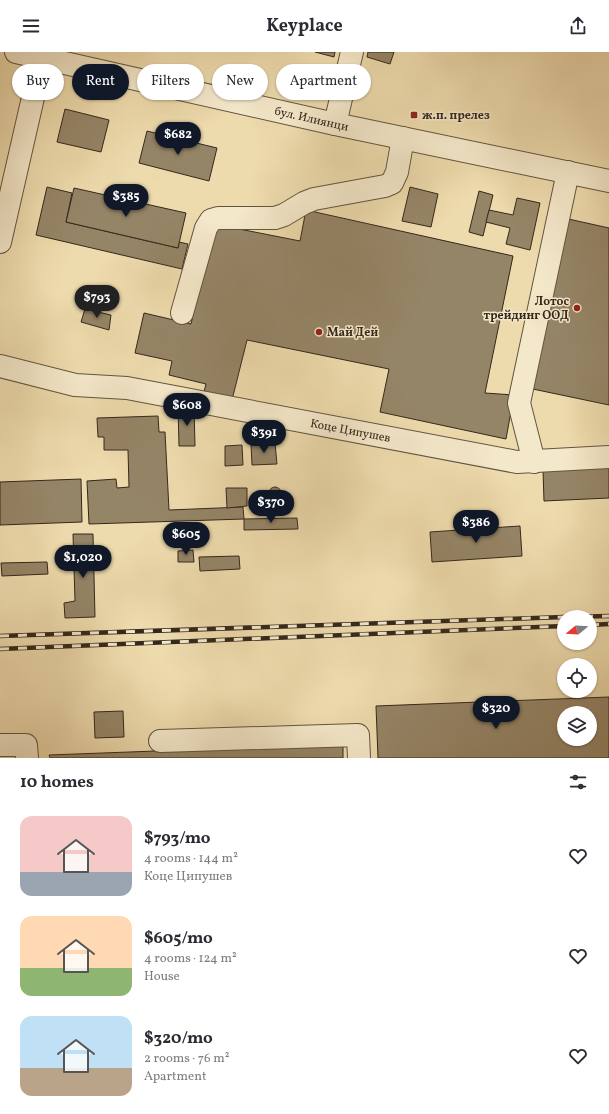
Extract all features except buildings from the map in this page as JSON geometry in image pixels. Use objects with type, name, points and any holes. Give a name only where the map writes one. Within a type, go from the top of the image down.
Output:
[{"type":"street","name":"бул. Илиянци","points":[[16,52],[335,124],[609,181]]},
{"type":"street","points":[[335,124],[352,52]]},
{"type":"street","points":[[0,242],[42,58]]},
{"type":"street","points":[[182,313],[206,228],[211,220],[218,218],[275,218],[284,215],[314,199],[385,186],[392,183],[397,172],[403,138]]},
{"type":"street","points":[[534,462],[519,403],[568,172]]},
{"type":"street","name":"Коце Ципушев","points":[[0,366],[74,385],[127,388],[517,462],[609,458]]},
{"type":"street","points":[[160,741],[358,735],[359,758]]},
{"type":"street","points":[[0,745],[26,745],[27,758]]},
{"type":"railway","points":[[597,616],[609,616]]},
{"type":"railway","points":[[0,636],[557,617]]},
{"type":"railway","points":[[597,625],[609,624]]},
{"type":"railway","points":[[0,649],[557,626]]},
{"type":"place","name":"ж.п. прелез","points":[[414,115]]},
{"type":"place","name":"Лотос трейдинг ООД","points":[[577,308]]},
{"type":"place","name":"Май Дей","points":[[319,332]]}]
